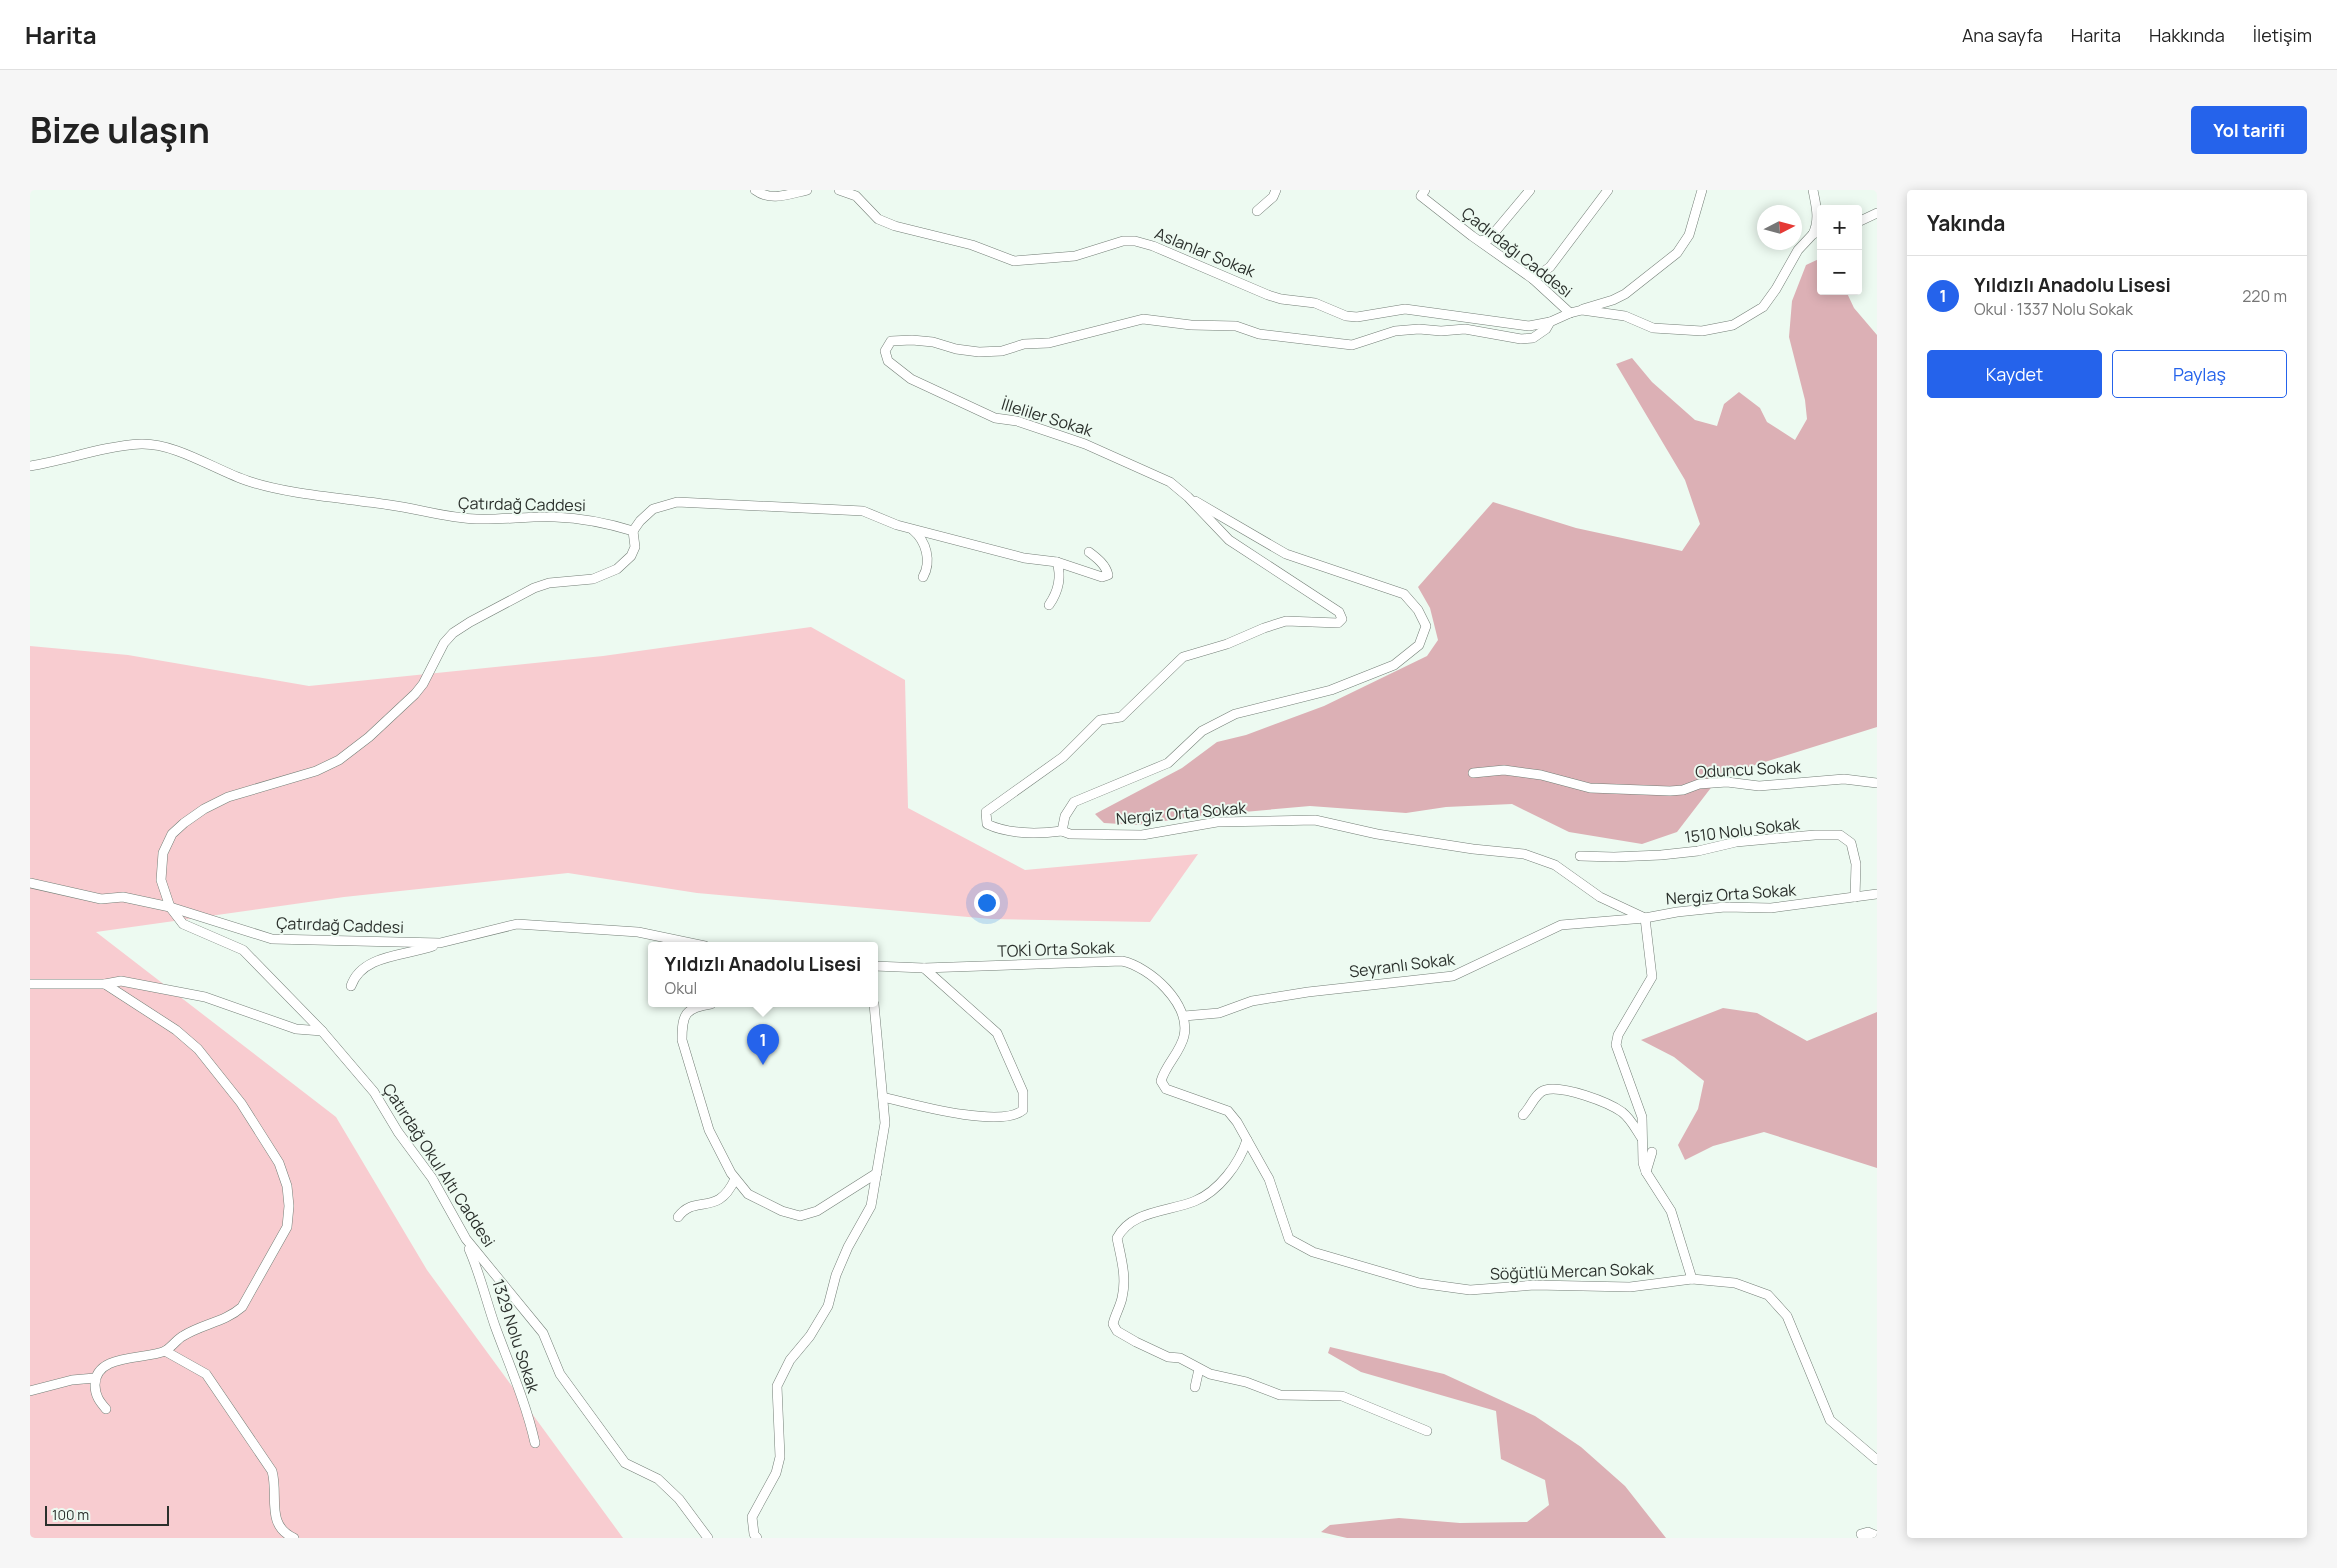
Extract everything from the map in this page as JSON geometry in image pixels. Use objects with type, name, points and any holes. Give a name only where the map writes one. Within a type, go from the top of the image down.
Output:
[{"type":"street","points":[[755,190],[759,193],[777,197],[807,190]]},
{"type":"street","name":"Aslanlar Sokak","points":[[839,190],[856,196],[878,219],[895,226],[972,245],[1014,262],[1063,258],[1110,243],[1135,241],[1153,246],[1268,295],[1281,299],[1314,303],[1346,316],[1357,317],[1405,309],[1523,325],[1550,322],[1570,313]]},
{"type":"street","points":[[1257,211],[1272,197],[1276,190]]},
{"type":"street","points":[[1480,241],[1489,240],[1530,190]]},
{"type":"street","points":[[1533,279],[1550,266],[1608,190]]},
{"type":"street","points":[[1582,310],[1588,306],[1613,300],[1625,294],[1677,253],[1689,235],[1702,190]]},
{"type":"street","points":[[1813,190],[1817,208]]},
{"type":"street","name":"Çadırdağı Caddesi","points":[[1423,193],[1480,241],[1533,279],[1570,313],[1582,310],[1625,316],[1653,328],[1702,331],[1733,325],[1763,308],[1776,290],[1798,250],[1817,233]]},
{"type":"street","points":[[1862,220],[1877,213]]},
{"type":"street","name":"İlleliler Sokak","points":[[1062,831],[1033,833],[998,829],[987,824],[986,812],[1063,757],[1100,720],[1121,716],[1183,658],[1227,644],[1286,621],[1338,623],[1342,619],[1339,612],[1229,540],[1188,497],[1170,482],[1108,452],[1040,428],[995,418],[933,390],[888,362],[885,351],[887,345],[891,341],[912,340],[979,352],[1002,351],[1024,344],[1049,343],[1143,319],[1191,326],[1236,326],[1259,334],[1352,345],[1396,331],[1419,329],[1442,331],[1465,329],[1522,339],[1532,338],[1546,329],[1550,322]]},
{"type":"street","name":"Çatırdağ Caddesi","points":[[30,466],[55,462],[87,452],[143,444],[178,451],[248,481],[285,490],[398,506],[451,517],[477,519],[572,518],[610,524],[633,531]]},
{"type":"street","name":"Nergiz Orta Sokak","points":[[1188,497],[1286,554],[1404,594],[1418,610],[1426,626],[1419,645],[1394,665],[1331,690],[1236,714],[1210,727],[1168,763],[1074,802],[1064,816],[1062,831],[1070,834],[1142,835],[1217,822],[1315,820],[1385,835],[1524,854],[1555,865],[1600,897],[1645,918],[1677,912],[1725,907],[1772,908],[1877,894]]},
{"type":"street","points":[[170,907],[161,880],[163,853],[172,834],[184,823],[228,797],[316,771],[339,760],[369,738],[415,694],[423,684],[444,643],[453,634],[470,622],[534,588],[549,583],[593,579],[617,569],[631,556],[635,547],[633,531],[640,521],[653,509],[677,502],[863,511],[913,530],[1024,558],[1057,562],[1102,577],[1108,575],[1107,569],[1103,564],[1089,552]]},
{"type":"street","points":[[913,530],[921,538],[925,549],[927,566],[923,576]]},
{"type":"street","points":[[1049,605],[1057,591],[1059,574],[1057,562]]},
{"type":"street","name":"Oduncu Sokak","points":[[1473,773],[1504,770],[1541,775],[1590,788],[1670,791],[1684,790],[1699,784],[1727,782],[1759,786],[1844,779],[1877,784]]},
{"type":"street","name":"1510 Nolu Sokak","points":[[1580,856],[1661,855],[1698,851],[1736,842],[1815,835],[1840,836],[1851,843],[1856,864],[1856,897]]},
{"type":"street","name":"Çatırdağ Caddesi","points":[[30,882],[101,899],[123,897],[170,907],[272,939],[440,943],[517,924],[638,932],[686,942]]},
{"type":"street","name":"Çatırdağ Okul Altı Caddesi","points":[[170,907],[183,924],[243,950],[322,1031],[374,1092],[398,1132],[432,1178],[466,1239],[543,1333],[560,1374],[624,1463],[658,1479],[679,1499],[708,1538]]},
{"type":"street","points":[[1645,918],[1652,977],[1618,1035],[1616,1045],[1642,1117],[1643,1163],[1646,1172],[1671,1211],[1692,1279]]},
{"type":"street","name":"Seyranlı Sokak","points":[[1184,1016],[1219,1013],[1252,1001],[1308,992],[1453,976],[1560,925],[1645,918]]},
{"type":"street","points":[[351,986],[355,975],[364,968],[395,954],[440,943]]},
{"type":"street","name":"TOKİ Orta Sokak","points":[[878,966],[924,968],[1122,962],[1136,964],[1171,993],[1184,1016]]},
{"type":"street","points":[[883,1097],[968,1115],[1005,1117],[1016,1116],[1023,1110],[1023,1092],[996,1033],[924,968]]},
{"type":"street","points":[[30,984],[105,984],[121,981],[205,997],[296,1029],[322,1031]]},
{"type":"street","points":[[30,1391],[72,1380],[95,1378],[111,1362],[165,1351],[183,1336],[233,1315],[242,1307],[287,1227],[289,1206],[286,1186],[279,1164],[241,1103],[198,1049],[176,1030],[105,984]]},
{"type":"street","points":[[694,1007],[686,1012],[682,1025],[682,1040],[709,1130],[735,1179],[748,1194],[782,1211],[800,1216],[817,1211],[877,1173]]},
{"type":"street","points":[[757,1538],[754,1534],[752,1517],[776,1473],[780,1457],[777,1386],[790,1360],[810,1336],[828,1306],[836,1275],[848,1247],[871,1206],[885,1123],[874,1007]]},
{"type":"street","points":[[1184,1016],[1184,1034],[1179,1051],[1164,1073],[1161,1081],[1166,1089],[1228,1111],[1247,1140],[1236,1161],[1214,1188],[1196,1201],[1131,1221],[1122,1228],[1117,1238],[1124,1272],[1123,1294],[1113,1324],[1117,1331],[1158,1353],[1180,1358],[1210,1374],[1246,1382],[1280,1395],[1342,1396],[1427,1431]]},
{"type":"street","points":[[1523,1115],[1531,1106],[1535,1096],[1545,1090],[1568,1091],[1601,1102],[1622,1112],[1642,1138]]},
{"type":"street","name":"Söğütlü Mercan Sokak","points":[[1247,1140],[1269,1179],[1289,1239],[1314,1252],[1419,1282],[1470,1290],[1535,1285],[1630,1287],[1692,1279],[1735,1283],[1768,1295],[1787,1316],[1830,1420],[1877,1460]]},
{"type":"street","points":[[1646,1172],[1652,1152]]},
{"type":"street","points":[[678,1217],[684,1209],[722,1199],[730,1190],[735,1179]]},
{"type":"street","name":"1329 Nolu Sokak","points":[[466,1239],[479,1271],[488,1305],[530,1422],[535,1444]]},
{"type":"street","points":[[165,1351],[206,1374],[272,1470],[276,1483],[274,1516],[276,1524],[282,1531],[294,1538]]},
{"type":"street","points":[[1195,1387],[1199,1369]]},
{"type":"street","points":[[95,1378],[98,1400],[106,1409]]},
{"type":"street","points":[[1864,1538],[1862,1534],[1868,1532],[1877,1536]]},
{"type":"shaded area","points":[[1817,260],[1817,295],[1848,295],[1854,308],[1877,335],[1877,727],[1720,776],[1677,832],[1642,844],[1569,832],[1512,804],[1446,807],[1406,813],[1310,806],[1199,816],[1137,825],[1104,823],[1095,814],[1182,768],[1217,742],[1246,735],[1324,706],[1427,656],[1438,640],[1430,608],[1418,587],[1493,502],[1576,528],[1682,551],[1700,524],[1685,480],[1616,364],[1632,358],[1652,382],[1695,420],[1717,426],[1724,404],[1739,392],[1760,408],[1767,422],[1795,440],[1807,419],[1805,400],[1789,337],[1792,301],[1806,265]]},
{"type":"shaded area","points":[[811,627],[905,680],[908,808],[1025,870],[1198,854],[1150,922],[991,919],[697,893],[568,873],[344,897],[96,932],[336,1117],[427,1270],[623,1538],[30,1538],[30,646],[128,655],[309,686],[603,656]]},
{"type":"shaded area","points":[[1723,1008],[1757,1013],[1807,1041],[1877,1012],[1877,1168],[1764,1132],[1713,1146],[1685,1160],[1678,1145],[1698,1109],[1704,1081],[1674,1057],[1641,1040]]},
{"type":"shaded area","points":[[1330,1347],[1444,1374],[1535,1416],[1581,1447],[1625,1486],[1666,1538],[1347,1538],[1321,1532],[1330,1525],[1399,1518],[1460,1523],[1527,1522],[1549,1505],[1545,1480],[1501,1459],[1496,1411],[1361,1372],[1328,1353]]},
{"type":"place","name":"Yıldızlı Anadolu Lisesi","points":[[763,1065]]}]
